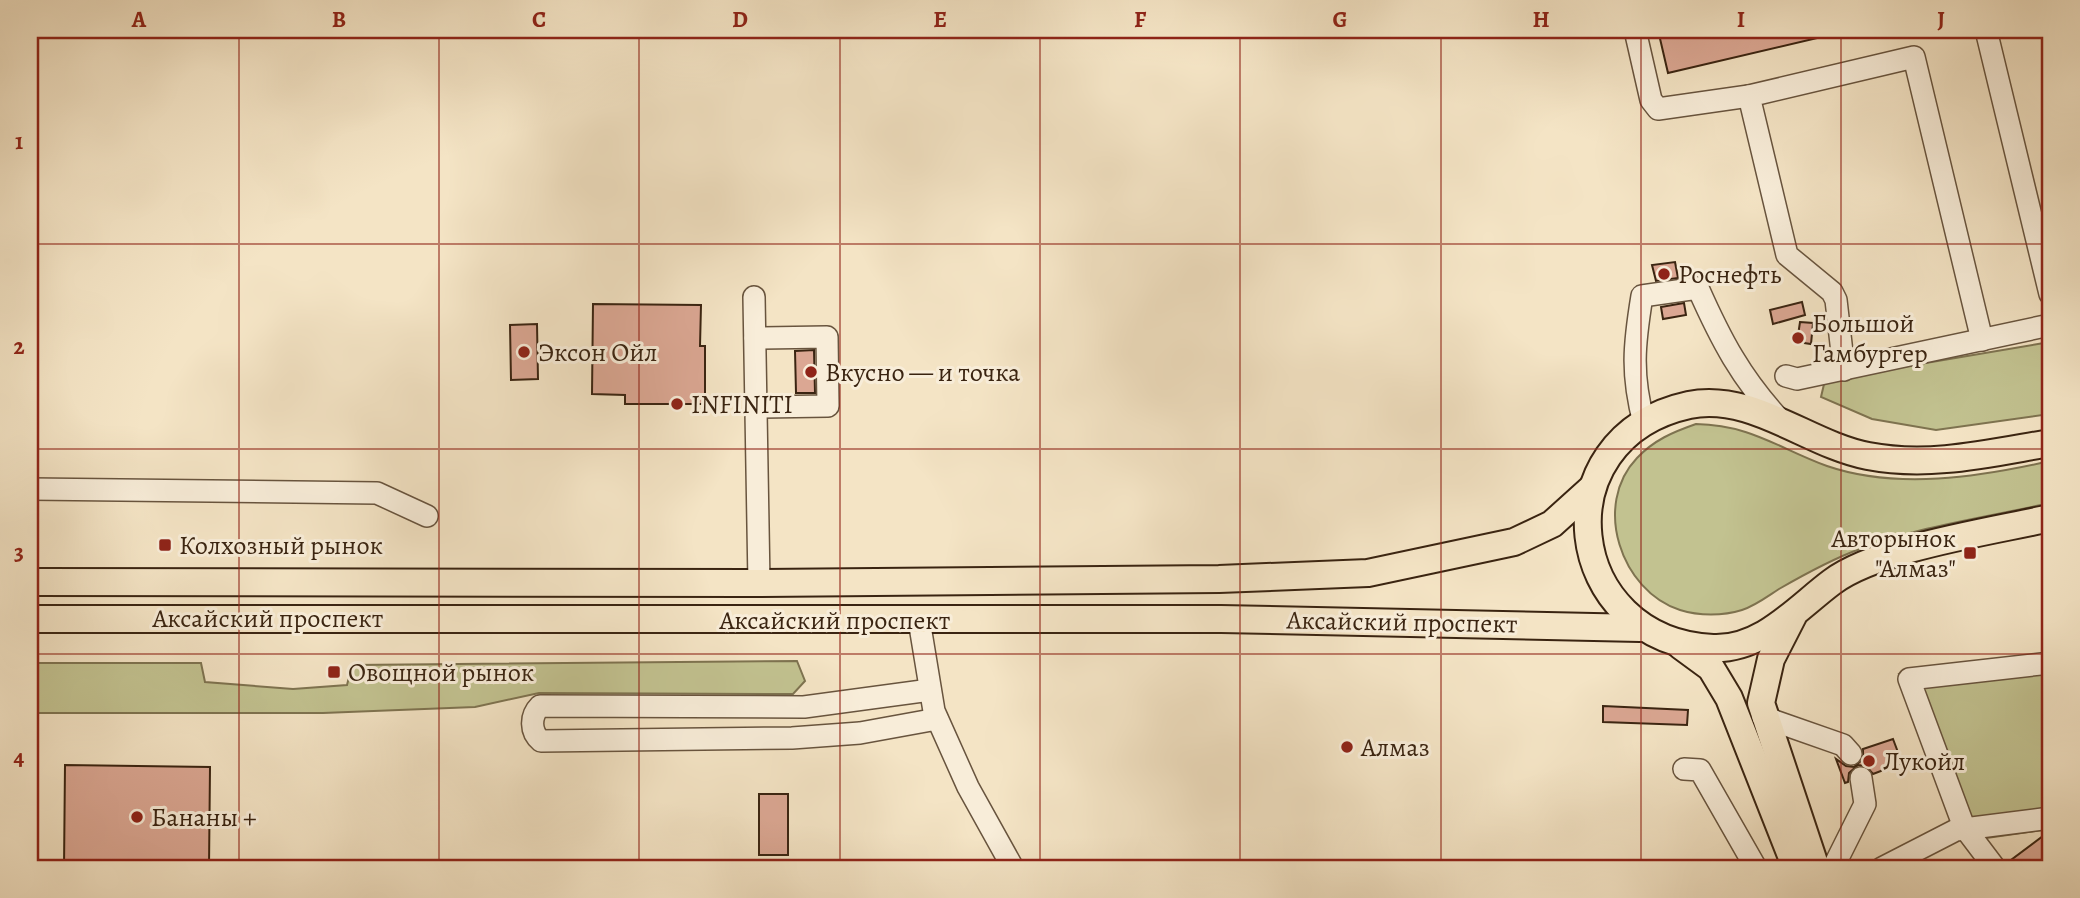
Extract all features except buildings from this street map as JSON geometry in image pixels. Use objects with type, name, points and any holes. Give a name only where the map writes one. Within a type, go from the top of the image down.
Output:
[{"type":"main road","points":[[1796,868],[1729,698],[1711,668],[1680,645],[1640,628],[1600,583],[1586,531],[1592,488],[1607,457],[1632,430],[1658,414],[1692,404],[1738,407],[1784,424],[1808,437],[1869,457],[1932,462],[2050,443]]},
{"type":"main road","name":"Аксайский проспект","points":[[30,582],[759,583],[1219,579],[1368,572],[1514,542],[1552,524],[1592,488]]},
{"type":"main road","points":[[1680,645],[1717,649],[1754,640],[1793,616],[1834,580],[1878,559],[2050,518]]},
{"type":"main road","points":[[1793,616],[1771,659],[1761,703],[1763,717],[1816,868]]},
{"type":"main road","name":"Аксайский проспект","points":[[30,619],[1221,619],[1640,628]]},
{"type":"street","points":[[1635,30],[1651,100],[1658,109],[1749,96],[1914,57],[1982,340]]},
{"type":"street","points":[[1986,30],[2050,294]]},
{"type":"street","points":[[1749,96],[1787,255],[1832,292],[1836,300],[1844,370]]},
{"type":"street","points":[[1644,423],[1634,387],[1635,342],[1642,296],[1698,288],[1728,354],[1754,392],[1784,424]]},
{"type":"street","points":[[754,297],[759,583]]},
{"type":"street","points":[[1786,376],[1797,379],[1844,370],[2050,325]]},
{"type":"street","points":[[755,338],[827,337],[828,406],[758,407]]},
{"type":"street","points":[[30,489],[377,493],[427,516]]},
{"type":"street","points":[[919,620],[937,719],[968,787],[1013,868]]},
{"type":"street","points":[[1994,868],[1964,827],[1909,679],[2050,663]]},
{"type":"street","points":[[930,690],[804,707],[540,706],[535,710],[532,723],[536,736],[541,741],[792,738],[860,733],[937,719]]},
{"type":"street","points":[[1763,717],[1843,746],[1851,754]]},
{"type":"street","points":[[1684,769],[1700,770],[1756,868]]},
{"type":"street","points":[[1833,868],[1866,804],[1861,778]]},
{"type":"street","points":[[1882,868],[1964,827],[2050,818]]},
{"type":"green space","points":[[2050,342],[2050,414],[1936,430],[1872,419],[1821,397],[1825,380]]},
{"type":"green space","points":[[1696,424],[1733,428],[1827,466],[1881,478],[1967,476],[2050,461],[2050,503],[1930,528],[1883,541],[1829,562],[1742,610],[1719,614],[1687,612],[1659,600],[1642,585],[1629,566],[1615,522],[1616,499],[1624,477],[1637,458],[1664,437]]},
{"type":"green space","points":[[2050,658],[2050,829],[1966,841],[1899,674]]},
{"type":"green space","points":[[797,661],[805,681],[793,694],[539,693],[475,707],[323,713],[30,713],[30,663],[201,663],[205,682],[293,689],[347,685],[352,665]]},
{"type":"place","name":"Роснефть","points":[[1664,274]]},
{"type":"place","name":"Большой Гамбургер","points":[[1798,338]]},
{"type":"place","name":"Эксон Ойл","points":[[524,352]]},
{"type":"place","name":"Вкусно — и точка","points":[[811,372]]},
{"type":"place","name":"INFINITI","points":[[677,404]]},
{"type":"place","name":"Колхозный рынок","points":[[165,545]]},
{"type":"place","name":"Авторынок \"Алмаз\"","points":[[1970,553]]},
{"type":"place","name":"Овощной рынок","points":[[334,672]]},
{"type":"place","name":"Алмаз","points":[[1347,747]]},
{"type":"place","name":"Лукойл","points":[[1869,761]]},
{"type":"place","name":"Бананы +","points":[[137,817]]}]
